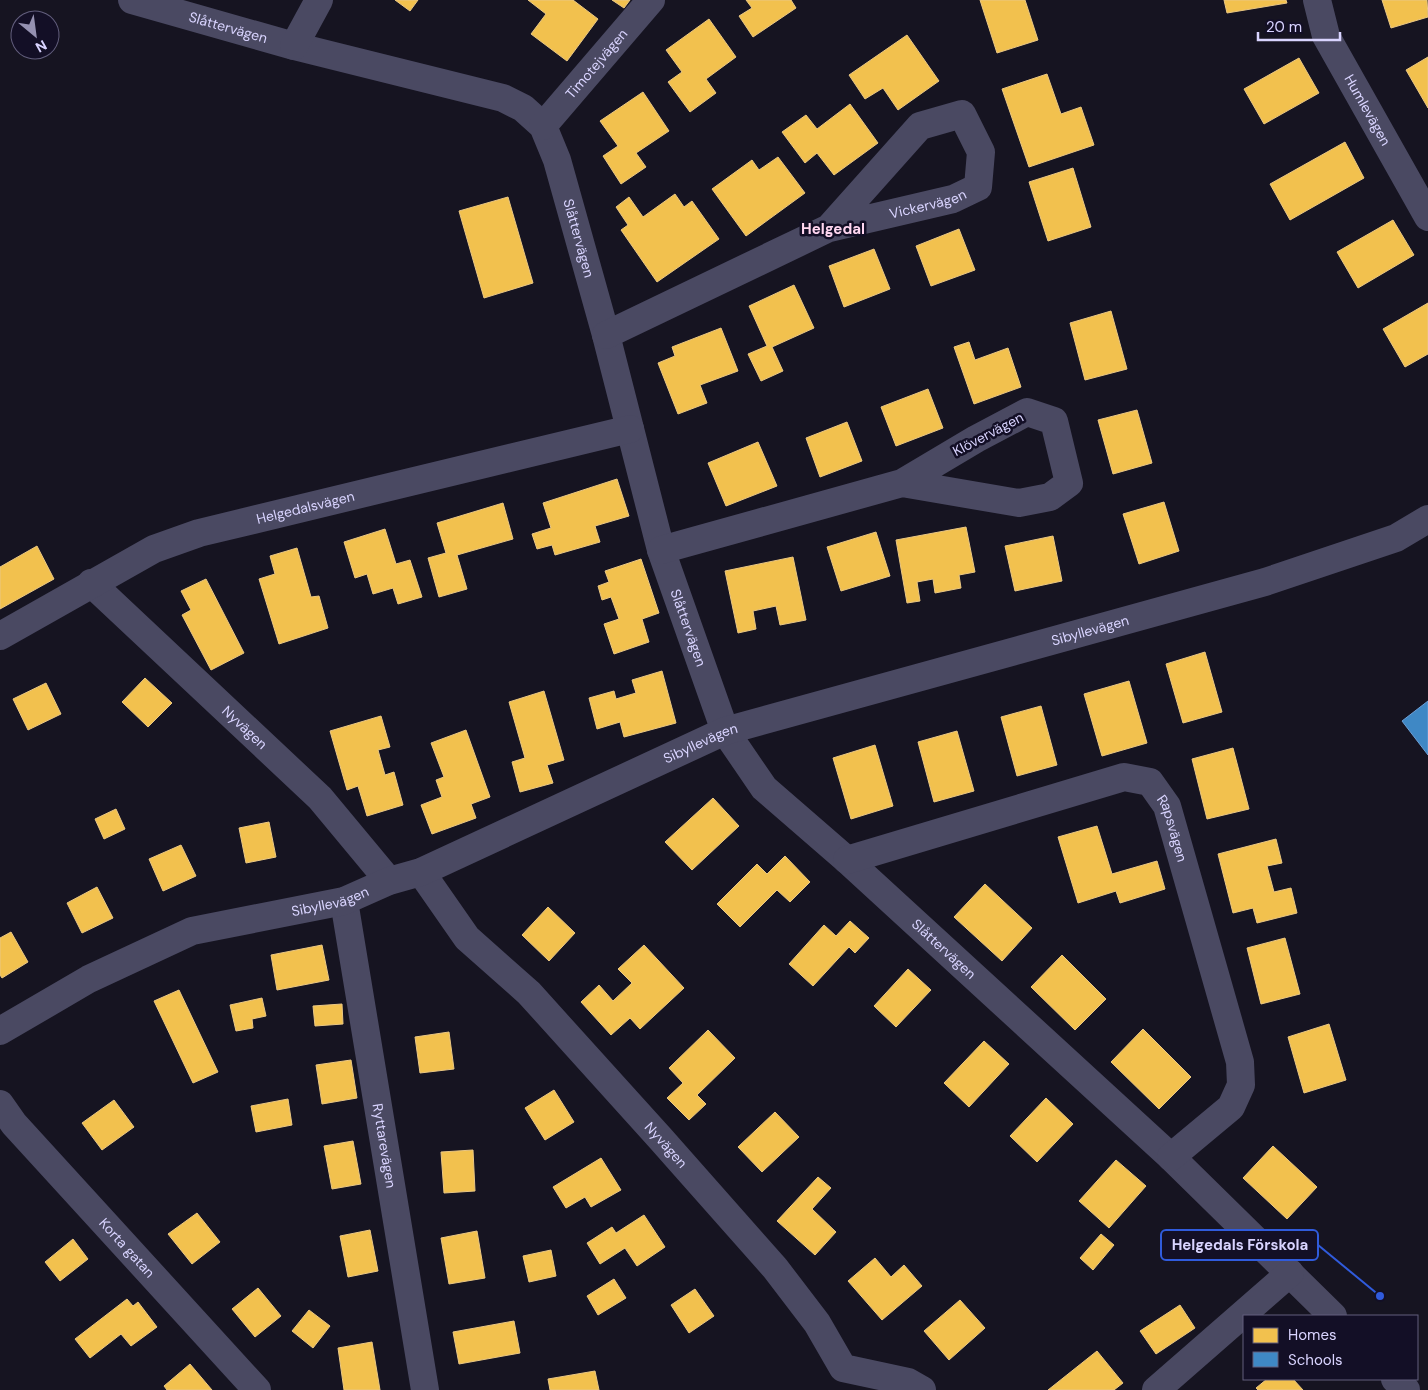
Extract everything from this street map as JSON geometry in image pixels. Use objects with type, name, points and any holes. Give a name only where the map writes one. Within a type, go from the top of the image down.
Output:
[{"type":"street","name":"Slåttervägen","points":[[132,0],[294,46],[503,98],[523,108],[543,126],[557,160],[606,335],[661,550],[725,731],[764,788],[847,860],[1171,1157],[1332,1315]]},
{"type":"street","points":[[294,46],[319,0]]},
{"type":"street","name":"Timotejvägen","points":[[543,126],[651,0]]},
{"type":"street","name":"Humlevägen","points":[[1317,0],[1326,36],[1428,217]]},
{"type":"street","name":"Vickervägen","points":[[606,335],[829,228],[953,198],[978,187],[981,152],[962,114],[920,126],[829,228]]},
{"type":"street","name":"Klövervägen","points":[[661,550],[902,483],[976,439],[1028,412],[1054,421],[1069,483],[1050,497],[1018,503],[902,483]]},
{"type":"street","name":"Helgedalsvägen","points":[[0,636],[154,549],[199,533],[630,429]]},
{"type":"street","name":"Sibyllevägen","points":[[0,1031],[89,979],[192,931],[344,901],[389,880],[421,872],[725,731],[1264,582],[1396,538],[1428,519]]},
{"type":"street","name":"Nyvägen","points":[[91,583],[320,798],[389,880]]},
{"type":"street","name":"Rapsvägen","points":[[847,860],[1124,776],[1150,782],[1167,806],[1240,1062],[1241,1085],[1231,1107],[1171,1157]]},
{"type":"street","name":"Nyvägen","points":[[421,872],[467,938],[529,993],[775,1268],[817,1323],[840,1379],[908,1382],[922,1390]]},
{"type":"street","name":"Ryttarevägen","points":[[344,901],[425,1390]]},
{"type":"street","name":"Korta gatan","points":[[0,1104],[14,1124],[257,1390]]},
{"type":"street","points":[[1156,1390],[1290,1273]]},
{"type":"street","points":[[1396,1380],[1406,1390]]},
{"type":"building: Homes","points":[[395,0],[418,0],[410,11]]},
{"type":"building: Homes","points":[[528,0],[573,0],[598,19],[567,61],[531,34],[546,14]]},
{"type":"building: Homes","points":[[612,0],[630,0],[624,8]]},
{"type":"building: Homes","points":[[746,0],[791,0],[796,8],[753,37],[739,16],[752,8]]},
{"type":"building: Homes","points":[[980,0],[1025,0],[1038,40],[997,53]]},
{"type":"building: Homes","points":[[1224,0],[1286,0],[1287,3],[1227,13]]},
{"type":"building: Homes","points":[[1382,0],[1427,0],[1428,17],[1391,28]]},
{"type":"building: Homes","points":[[709,19],[736,57],[706,79],[716,93],[690,112],[668,82],[682,72],[666,50]]},
{"type":"building: Homes","points":[[907,35],[939,81],[898,110],[883,88],[865,99],[849,75]]},
{"type":"building: Homes","points":[[1428,57],[1428,108],[1406,70]]},
{"type":"building: Homes","points":[[1299,58],[1319,93],[1264,124],[1244,89]]},
{"type":"building: Homes","points":[[1047,74],[1061,114],[1081,107],[1094,145],[1029,167],[1002,89]]},
{"type":"building: Homes","points":[[643,92],[669,131],[636,153],[646,167],[621,184],[603,156],[618,146],[600,121]]},
{"type":"building: Homes","points":[[850,104],[878,143],[834,175],[817,153],[805,163],[782,132],[806,115],[817,129]]},
{"type":"building: Homes","points":[[1345,142],[1364,178],[1290,220],[1270,184]]},
{"type":"building: Homes","points":[[778,157],[805,193],[746,236],[712,189],[752,160],[759,170]]},
{"type":"building: Homes","points":[[1073,168],[1091,227],[1048,241],[1029,182]]},
{"type":"building: Homes","points":[[675,194],[684,207],[692,201],[719,239],[657,282],[621,230],[628,225],[616,207],[629,197],[643,217]]},
{"type":"building: Homes","points":[[508,197],[533,283],[484,298],[459,211]]},
{"type":"building: Homes","points":[[1393,220],[1414,255],[1358,288],[1337,252]]},
{"type":"building: Homes","points":[[959,229],[975,270],[931,286],[916,246]]},
{"type":"building: Homes","points":[[874,249],[890,289],[844,307],[829,266]]},
{"type":"building: Homes","points":[[794,285],[814,328],[772,347],[783,371],[761,381],[748,354],[767,346],[749,306]]},
{"type":"building: Homes","points":[[1428,303],[1428,354],[1405,367],[1383,329]]},
{"type":"building: Homes","points":[[1111,311],[1127,369],[1085,380],[1070,323]]},
{"type":"building: Homes","points":[[721,328],[738,371],[700,385],[707,403],[678,414],[658,363],[675,356],[672,347]]},
{"type":"building: Homes","points":[[969,342],[975,360],[1008,348],[1021,387],[974,404],[954,347]]},
{"type":"building: Homes","points":[[928,389],[943,428],[896,446],[881,407]]},
{"type":"building: Homes","points":[[1137,410],[1152,463],[1113,474],[1098,420]]},
{"type":"building: Homes","points":[[847,422],[862,461],[820,477],[806,438]]},
{"type":"building: Homes","points":[[758,442],[777,486],[726,506],[708,463]]},
{"type":"building: Homes","points":[[617,479],[629,516],[595,526],[600,542],[555,555],[552,545],[537,549],[532,534],[551,528],[543,503]]},
{"type":"building: Homes","points":[[1164,502],[1179,551],[1139,564],[1123,514]]},
{"type":"building: Homes","points":[[503,503],[513,539],[457,555],[467,589],[439,597],[428,558],[446,553],[437,523]]},
{"type":"building: Homes","points":[[966,527],[975,572],[959,575],[961,588],[935,593],[933,579],[917,582],[920,601],[907,603],[896,540]]},
{"type":"building: Homes","points":[[385,529],[396,564],[410,560],[422,597],[398,604],[393,588],[373,594],[367,574],[355,578],[344,542]]},
{"type":"building: Homes","points":[[876,532],[890,576],[841,591],[827,547]]},
{"type":"building: Homes","points":[[1053,536],[1062,581],[1015,591],[1005,546]]},
{"type":"building: Homes","points":[[37,546],[54,579],[0,609],[0,567]]},
{"type":"building: Homes","points":[[297,548],[311,597],[319,596],[328,628],[279,644],[259,579],[275,574],[270,556]]},
{"type":"building: Homes","points":[[793,557],[806,620],[780,625],[776,606],[753,611],[756,629],[738,633],[725,571]]},
{"type":"building: Homes","points":[[641,559],[659,613],[642,619],[649,642],[614,654],[604,624],[619,619],[611,597],[602,600],[598,586],[609,582],[605,571]]},
{"type":"building: Homes","points":[[206,579],[244,653],[211,670],[182,615],[191,610],[181,591]]},
{"type":"building: Homes","points":[[1205,652],[1222,712],[1183,723],[1166,664]]},
{"type":"building: Homes","points":[[662,671],[676,723],[624,737],[620,722],[597,729],[589,698],[614,691],[616,699],[636,693],[632,680]]},
{"type":"building: Homes","points":[[145,678],[172,703],[148,727],[122,702]]},
{"type":"building: Homes","points":[[1129,681],[1147,743],[1102,756],[1084,694]]},
{"type":"building: Homes","points":[[46,683],[61,714],[28,730],[13,699]]},
{"type":"building: Homes","points":[[544,691],[564,760],[547,765],[553,783],[520,792],[512,762],[525,758],[509,702]]},
{"type":"building: Homes","points":[[1041,706],[1057,765],[1017,776],[1001,717]]},
{"type":"building: Homes","points":[[381,716],[390,747],[378,750],[385,775],[394,772],[403,805],[367,816],[358,786],[347,790],[330,731]]},
{"type":"building: Homes","points":[[466,730],[490,797],[471,804],[476,818],[432,834],[421,805],[442,797],[436,780],[444,777],[431,743]]},
{"type":"building: Homes","points":[[957,731],[974,791],[934,802],[918,742]]},
{"type":"building: Homes","points":[[875,745],[893,806],[851,819],[833,758]]},
{"type":"building: Homes","points":[[1233,748],[1249,809],[1207,819],[1192,759]]},
{"type":"building: Homes","points":[[713,798],[739,826],[692,870],[665,842]]},
{"type":"building: Homes","points":[[116,809],[125,829],[104,839],[95,819]]},
{"type":"building: Homes","points":[[269,822],[276,857],[246,863],[239,828]]},
{"type":"building: Homes","points":[[1097,826],[1112,874],[1157,861],[1165,889],[1120,903],[1116,891],[1078,903],[1058,837]]},
{"type":"building: Homes","points":[[1276,839],[1282,863],[1267,866],[1274,892],[1291,888],[1297,913],[1257,923],[1253,908],[1233,913],[1218,854]]},
{"type":"building: Homes","points":[[181,845],[196,876],[163,891],[149,859]]},
{"type":"building: Homes","points":[[785,856],[810,882],[790,902],[777,890],[740,927],[717,904],[757,864],[767,874]]},
{"type":"building: Homes","points":[[985,884],[1032,928],[1002,961],[954,917]]},
{"type":"building: Homes","points":[[97,887],[113,918],[82,933],[67,903]]},
{"type":"building: Homes","points":[[548,907],[575,933],[549,961],[522,935]]},
{"type":"building: Homes","points":[[850,921],[869,938],[855,953],[849,947],[813,986],[789,964],[824,925],[836,936]]},
{"type":"building: Homes","points":[[11,932],[28,962],[2,978],[0,975],[0,938]]},
{"type":"building: Homes","points":[[1285,938],[1300,994],[1261,1004],[1247,948]]},
{"type":"building: Homes","points":[[322,945],[329,980],[277,990],[271,955]]},
{"type":"building: Homes","points":[[644,945],[684,988],[640,1029],[630,1018],[611,1035],[581,1002],[599,985],[613,1001],[632,983],[618,969]]},
{"type":"building: Homes","points":[[1062,955],[1106,999],[1075,1030],[1031,987]]},
{"type":"building: Homes","points":[[908,969],[931,990],[896,1027],[874,1006]]},
{"type":"building: Homes","points":[[179,990],[218,1072],[193,1083],[154,1001]]},
{"type":"building: Homes","points":[[262,998],[266,1016],[252,1019],[253,1028],[236,1031],[230,1005]]},
{"type":"building: Homes","points":[[342,1004],[343,1024],[315,1026],[313,1006]]},
{"type":"building: Homes","points":[[1329,1024],[1346,1080],[1304,1093],[1288,1037]]},
{"type":"building: Homes","points":[[1143,1029],[1191,1077],[1159,1109],[1111,1062]]},
{"type":"building: Homes","points":[[708,1030],[735,1058],[697,1095],[706,1104],[689,1120],[667,1098],[683,1083],[669,1068]]},
{"type":"building: Homes","points":[[449,1032],[454,1069],[420,1073],[415,1037]]},
{"type":"building: Homes","points":[[984,1041],[1009,1064],[969,1107],[944,1083]]},
{"type":"building: Homes","points":[[351,1060],[357,1098],[322,1104],[316,1065]]},
{"type":"building: Homes","points":[[554,1090],[574,1122],[545,1140],[525,1108]]},
{"type":"building: Homes","points":[[1046,1098],[1073,1124],[1037,1162],[1010,1136]]},
{"type":"building: Homes","points":[[288,1099],[292,1125],[256,1132],[251,1106]]},
{"type":"building: Homes","points":[[114,1100],[134,1127],[102,1150],[82,1123]]},
{"type":"building: Homes","points":[[775,1112],[799,1137],[762,1172],[738,1147]]},
{"type":"building: Homes","points":[[353,1141],[361,1184],[332,1189],[324,1146]]},
{"type":"building: Homes","points":[[1273,1146],[1317,1187],[1287,1219],[1243,1178]]},
{"type":"building: Homes","points":[[473,1150],[475,1191],[444,1193],[441,1152]]},
{"type":"building: Homes","points":[[601,1158],[621,1190],[591,1207],[585,1197],[566,1208],[553,1187]]},
{"type":"building: Homes","points":[[1116,1160],[1146,1186],[1109,1228],[1079,1201]]},
{"type":"building: Homes","points":[[818,1177],[831,1188],[812,1209],[836,1232],[815,1255],[777,1221]]},
{"type":"building: Homes","points":[[197,1213],[220,1242],[192,1264],[168,1234]]},
{"type":"building: Homes","points":[[644,1215],[665,1247],[637,1266],[625,1248],[600,1264],[587,1243],[612,1227],[616,1233]]},
{"type":"building: Homes","points":[[370,1230],[378,1271],[348,1277],[340,1236]]},
{"type":"building: Homes","points":[[477,1231],[485,1278],[449,1284],[441,1238]]},
{"type":"building: Homes","points":[[1101,1234],[1114,1245],[1093,1270],[1080,1258]]},
{"type":"building: Homes","points":[[73,1239],[88,1259],[60,1281],[45,1262]]},
{"type":"building: Homes","points":[[551,1250],[556,1276],[529,1282],[523,1256]]},
{"type":"building: Homes","points":[[875,1258],[891,1277],[904,1265],[922,1286],[882,1320],[848,1281]]},
{"type":"building: Homes","points":[[614,1279],[626,1298],[598,1315],[587,1296]]},
{"type":"building: Homes","points":[[258,1288],[281,1316],[255,1337],[232,1309]]},
{"type":"building: Homes","points":[[695,1289],[714,1316],[689,1333],[671,1305]]},
{"type":"building: Homes","points":[[127,1299],[133,1306],[138,1302],[157,1327],[131,1346],[121,1334],[90,1358],[75,1339]]},
{"type":"building: Homes","points":[[960,1300],[985,1328],[949,1360],[924,1331]]},
{"type":"building: Homes","points":[[1180,1305],[1195,1328],[1156,1354],[1140,1331]]},
{"type":"building: Homes","points":[[309,1310],[330,1326],[313,1348],[292,1331]]},
{"type":"building: Homes","points":[[514,1321],[520,1353],[459,1364],[453,1332]]},
{"type":"building: Homes","points":[[372,1342],[380,1390],[344,1390],[338,1348]]},
{"type":"building: Homes","points":[[1097,1351],[1123,1383],[1114,1390],[1048,1390]]},
{"type":"building: Homes","points":[[190,1364],[212,1390],[167,1390],[164,1386]]},
{"type":"building: Homes","points":[[595,1371],[599,1390],[550,1390],[548,1379]]},
{"type":"building: Homes","points":[[1266,1380],[1294,1380],[1303,1390],[1258,1390],[1256,1388]]},
{"type":"building: Schools","points":[[1428,701],[1428,755],[1402,721]]},
{"type":"place","name":"Helgedals Förskola","points":[[1380,1296]]},
{"type":"district","name":"Helgedal","points":[[833,229]]}]
